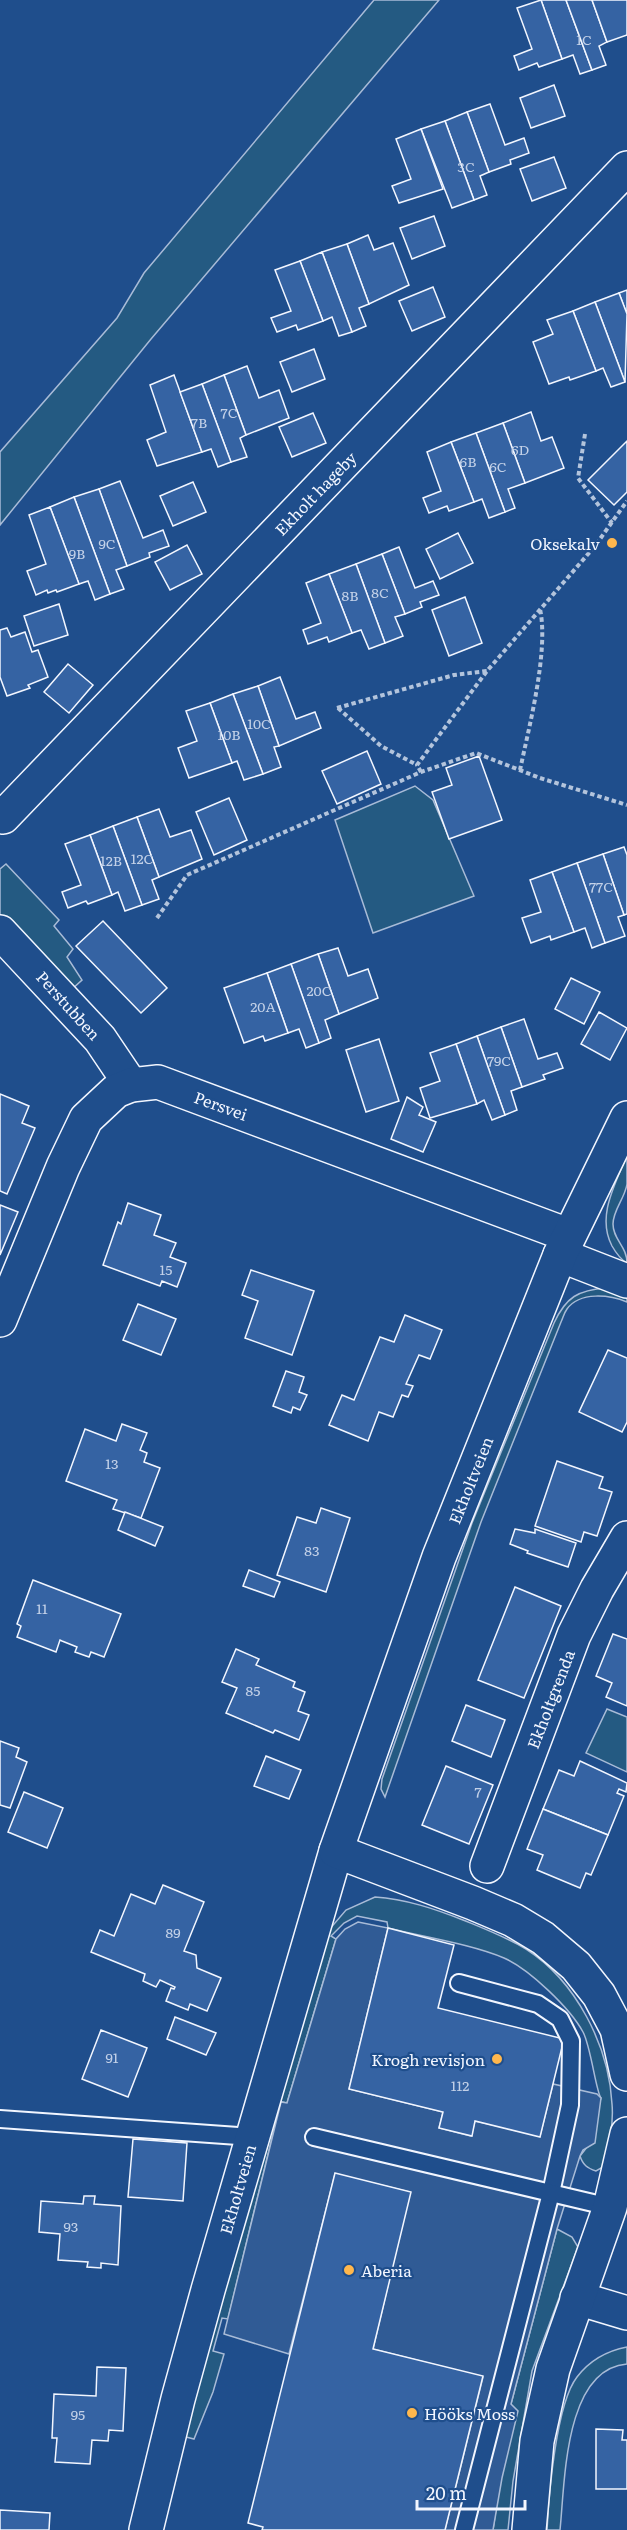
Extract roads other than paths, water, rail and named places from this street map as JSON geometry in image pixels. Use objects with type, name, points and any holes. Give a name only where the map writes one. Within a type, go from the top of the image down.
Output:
[{"type":"street","name":"Ekholt hageby","points":[[3,817],[627,168]]},
{"type":"street","name":"Perstubben","points":[[0,932],[100,1039],[131,1085]]},
{"type":"street","name":"Persvei","points":[[0,1320],[63,1167],[86,1119],[116,1091],[131,1085],[159,1082],[564,1245]]},
{"type":"street","name":"Ekholtveien","points":[[146,2530],[178,2399],[336,1851],[439,1557],[564,1245],[627,1118]]},
{"type":"street","points":[[564,1245],[627,1281]]},
{"type":"street","name":"Ekholtgrenda","points":[[487,1866],[574,1635],[597,1589],[627,1538]]},
{"type":"street","points":[[336,1851],[473,1903],[513,1920],[543,1938],[576,1965],[599,1995],[617,2029],[627,2074]]},
{"type":"street","points":[[529,2530],[537,2441],[553,2369],[610,2207],[627,2134]]},
{"type":"street","points":[[577,2298],[627,2313]]},
{"type":"lane","points":[[459,1983],[538,2004],[560,2019],[572,2041],[570,2105],[551,2193],[464,2530]]},
{"type":"lane","points":[[0,2119],[252,2137]]},
{"type":"lane","points":[[314,2137],[610,2207]]},
{"type":"place","name":"Oksekalv","points":[[612,543]]},
{"type":"place","name":"Krogh revisjon","points":[[497,2059]]},
{"type":"place","name":"Aberia","points":[[349,2270]]},
{"type":"place","name":"Hööks Moss","points":[[412,2413]]}]
